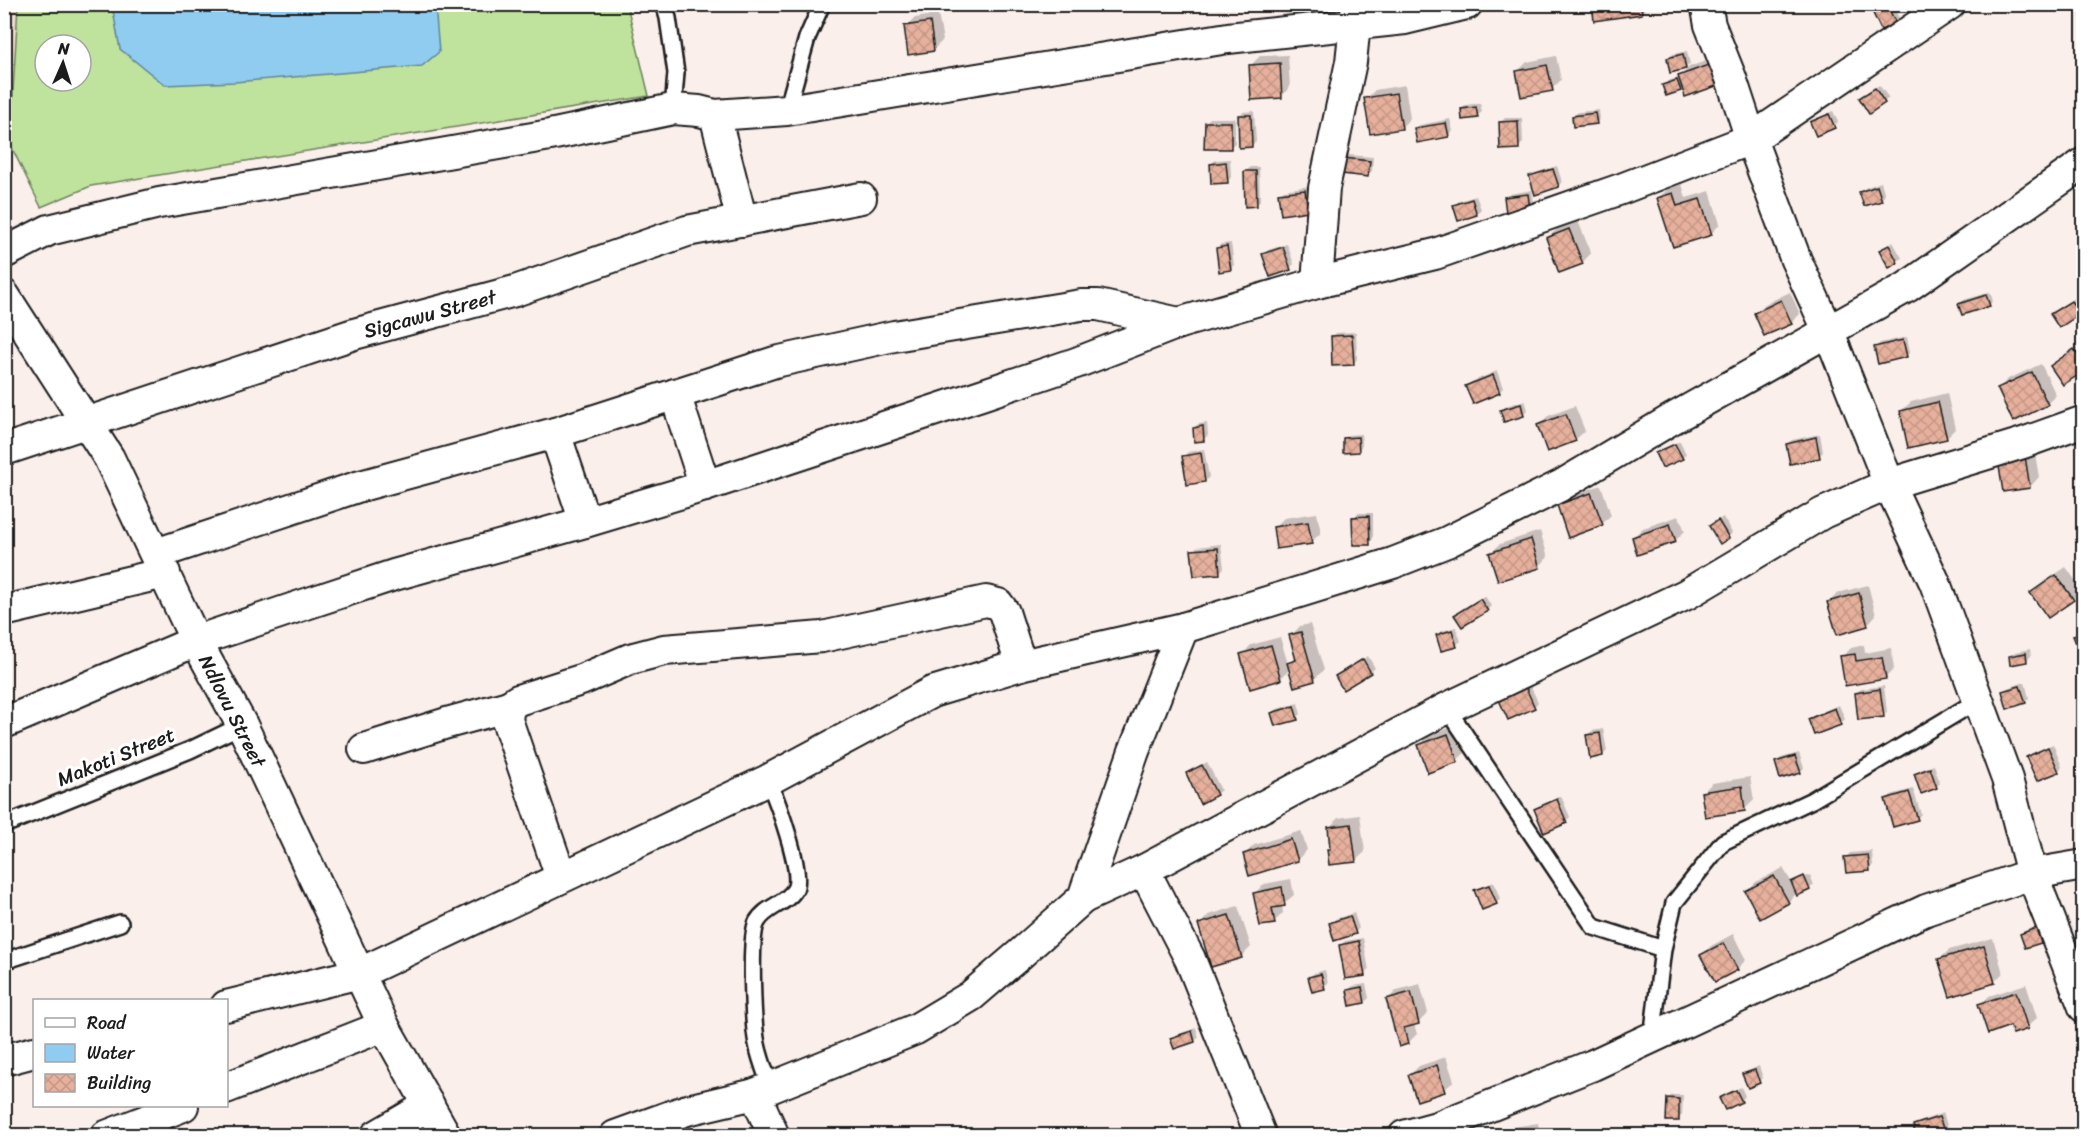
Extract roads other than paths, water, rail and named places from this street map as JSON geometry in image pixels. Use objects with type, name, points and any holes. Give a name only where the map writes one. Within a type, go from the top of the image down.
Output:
[{"type":"street","points":[[4,254],[49,230],[159,202],[550,135],[673,109],[715,115],[787,110],[1217,40],[1356,14],[1405,19],[1467,4]]},
{"type":"street","points":[[1706,4],[1710,25],[1796,260],[1828,330],[1889,484],[1935,583],[2007,779],[2032,874],[2084,1007]]},
{"type":"street","points":[[4,723],[195,640],[394,575],[705,486],[1076,363],[1179,323],[1317,283],[1435,254],[1621,189],[1751,139],[1950,4]]},
{"type":"street","points":[[1317,283],[1324,188],[1349,72],[1356,14]]},
{"type":"street","points":[[715,115],[742,221]]},
{"type":"street","points":[[228,1006],[360,973],[768,780],[932,693],[1021,665],[1183,628],[1393,562],[1446,542],[1560,486],[1828,330],[1869,310],[1907,287],[2084,163]]},
{"type":"street","name":"Sigcawu Street","points":[[4,450],[354,334],[515,291],[687,231],[861,198]]},
{"type":"street","name":"Ndlovu Street","points":[[4,295],[88,422],[109,458],[195,640],[242,725],[384,1026],[446,1136]]},
{"type":"street","points":[[4,610],[160,564],[357,487],[555,433],[776,362],[894,336],[1081,304],[1098,305],[1179,323]]},
{"type":"street","points":[[675,394],[705,486]]},
{"type":"street","points":[[615,1136],[687,1110],[763,1091],[916,1029],[971,996],[1083,898],[1144,870],[1447,708],[1687,594],[1823,513],[1889,484],[2024,443],[2084,421]]},
{"type":"street","points":[[555,433],[585,522]]},
{"type":"street","points":[[364,749],[509,706],[518,700],[581,680],[630,659],[664,650],[822,637],[986,601],[998,604],[1004,612],[1021,665]]},
{"type":"street","points":[[1083,898],[1134,751],[1183,628]]},
{"type":"street","points":[[509,706],[507,720],[561,877]]},
{"type":"street","points":[[1404,1136],[1437,1127],[1593,1065],[1926,910],[2032,874],[2084,865]]},
{"type":"street","points":[[1144,870],[1190,959],[1262,1136]]},
{"type":"street","points":[[228,1087],[384,1026]]},
{"type":"street","points":[[4,1060],[33,1052]]},
{"type":"street","points":[[763,1091],[774,1136]]},
{"type":"street","points":[[376,1136],[429,1105]]},
{"type":"street","points":[[106,1136],[180,1107]]},
{"type":"lane","points":[[664,4],[676,73],[673,109]]},
{"type":"lane","points":[[787,110],[807,38],[822,4]]},
{"type":"lane","points":[[1652,1038],[1663,949],[1674,903],[1723,842],[1812,800],[1977,701]]},
{"type":"lane","points":[[1447,708],[1594,927],[1663,949]]},
{"type":"lane","name":"Makoti Street","points":[[4,825],[190,750],[242,725]]},
{"type":"lane","points":[[763,1091],[757,1045],[752,968],[753,943],[757,922],[792,893],[797,881],[786,831],[768,780]]},
{"type":"lane","points":[[4,961],[120,923]]},
{"type":"water","points":[[112,5],[435,5],[439,52],[422,66],[235,82],[165,85],[120,49]]}]
